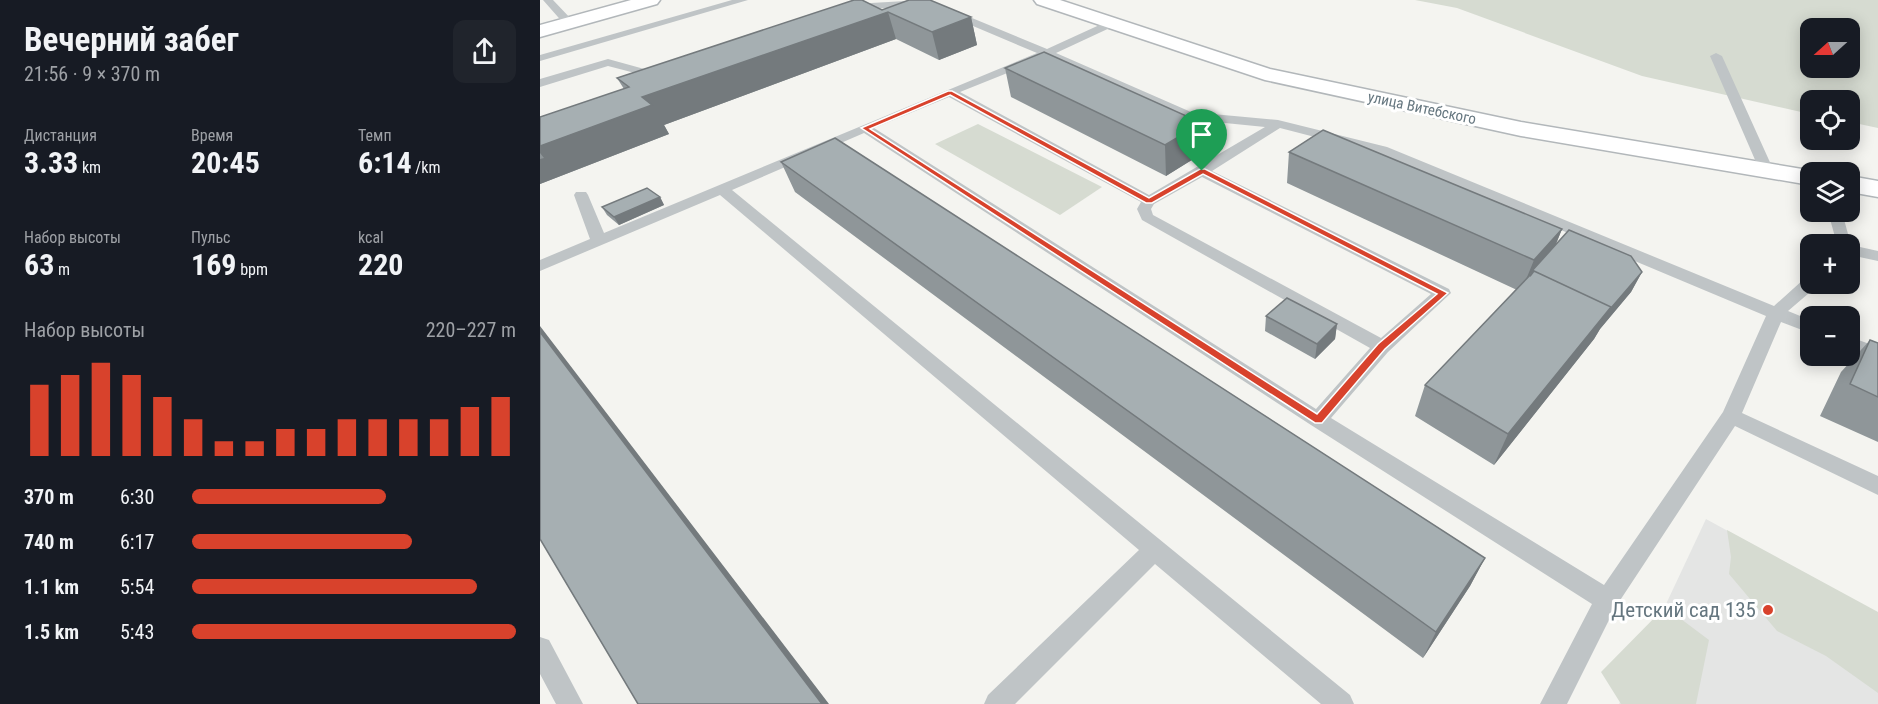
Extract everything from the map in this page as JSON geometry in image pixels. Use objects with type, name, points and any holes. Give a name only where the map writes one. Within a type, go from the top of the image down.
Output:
[{"type":"street","points":[[540,31],[651,0]]},
{"type":"street","name":"улица Витебского","points":[[1042,0],[1265,74],[1521,129],[1800,175]]},
{"type":"street","points":[[1860,186],[1878,189]]},
{"type":"lane","points":[[548,0],[569,23]]},
{"type":"lane","points":[[540,58],[743,0]]},
{"type":"lane","points":[[841,17],[870,6],[928,4],[1047,53],[1189,116],[1278,124],[1382,150],[1800,323]]},
{"type":"lane","points":[[540,266],[1047,53],[1110,24]]},
{"type":"lane","points":[[585,45],[608,62],[673,77],[646,86]]},
{"type":"lane","points":[[1716,56],[1766,169]]},
{"type":"lane","points":[[540,83],[608,62]]},
{"type":"lane","points":[[950,92],[1149,201]]},
{"type":"lane","points":[[1278,124],[1149,201],[1144,209],[1147,218],[1382,347]]},
{"type":"lane","points":[[865,128],[1318,420],[1607,600]]},
{"type":"lane","points":[[1202,171],[1443,293],[1382,347],[1318,420]]},
{"type":"lane","points":[[722,189],[1341,704]]},
{"type":"lane","points":[[581,195],[599,241]]},
{"type":"lane","points":[[1860,252],[1878,256]]},
{"type":"lane","points":[[1553,704],[1607,600],[1731,416],[1776,313],[1800,292]]},
{"type":"lane","points":[[1860,347],[1878,354]]},
{"type":"lane","points":[[1731,416],[1878,486]]},
{"type":"lane","points":[[997,704],[1155,549]]},
{"type":"lane","points":[[540,649],[570,704]]},
{"type":"shaded area","points":[[1415,0],[1878,0],[1878,128],[1860,124],[1860,90],[1800,90],[1800,112],[1642,76],[1457,8]]},
{"type":"shaded area","points":[[978,124],[1102,187],[1060,215],[935,144]]},
{"type":"shaded area","name":"Детский сад 135","points":[[1706,519],[1878,613],[1878,704],[1619,704]]},
{"type":"shaded area","points":[[1727,530],[1878,612],[1878,693],[1826,656],[1777,631],[1729,574],[1731,557]]},
{"type":"shaded area","points":[[1665,607],[1709,640],[1696,704],[1621,704],[1601,672]]},
{"type":"building","points":[[854,0],[862,0],[882,10],[909,0],[930,0],[971,17],[932,32],[888,12],[642,97],[652,105],[540,146],[540,117],[629,87],[617,78]]},
{"type":"building","points":[[1044,52],[1202,123],[1165,145],[1005,68]]},
{"type":"building","points":[[1323,130],[1562,229],[1534,260],[1289,152]]},
{"type":"building","points":[[835,138],[1485,558],[1436,632],[781,162]]},
{"type":"building","points":[[647,188],[660,197],[614,217],[602,207]]},
{"type":"building","points":[[1569,230],[1631,256],[1642,272],[1611,308],[1534,271],[1531,275],[1531,272]]},
{"type":"building","points":[[1534,271],[1611,307],[1508,434],[1425,385]]},
{"type":"building","points":[[1287,298],[1337,324],[1317,344],[1266,316]]},
{"type":"building","points":[[540,332],[822,704],[638,704],[540,539]]},
{"type":"building","points":[[1870,340],[1878,343],[1878,397],[1850,384]]},
{"type":"place","name":"Детский сад 135","points":[[1768,610]]},
{"type":"route","points":[[950,92],[1149,201],[1202,171],[1443,293],[1382,347],[1318,420],[865,128],[950,92]]}]
